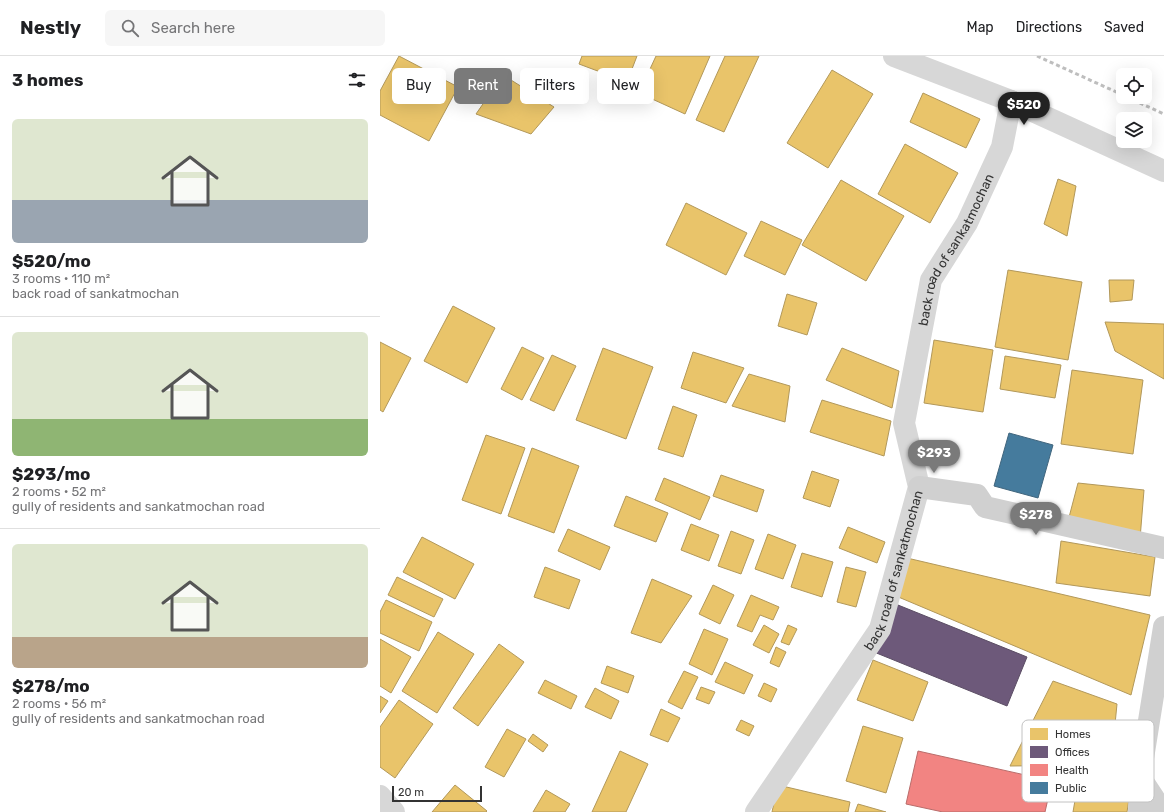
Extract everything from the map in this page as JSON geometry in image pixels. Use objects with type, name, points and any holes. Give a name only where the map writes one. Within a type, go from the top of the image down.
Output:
[{"type":"street","points":[[894,56],[1012,101],[1164,171]]},
{"type":"street","name":"back road of sankatmochan","points":[[756,812],[880,629],[919,487],[904,423],[931,280],[967,223],[1002,147],[1012,101]]},
{"type":"street","points":[[919,487],[977,495],[985,508],[1164,548]]},
{"type":"street","points":[[1149,720],[1164,627]]},
{"type":"street","points":[[380,796],[394,812]]},
{"type":"street","points":[[1154,798],[1163,812]]},
{"type":"street","points":[[1139,802],[1139,812]]},
{"type":"building: Homes","points":[[399,56],[422,68],[392,68]]},
{"type":"building: Homes","points":[[582,56],[637,56],[632,68],[597,68],[597,71],[579,64]]},
{"type":"building: Homes","points":[[656,56],[710,56],[685,114],[654,100],[654,68],[650,68]]},
{"type":"building: Homes","points":[[725,56],[759,56],[724,132],[696,120]]},
{"type":"building: Homes","points":[[392,69],[392,104],[446,104],[446,81],[454,85],[454,94],[429,141],[380,115],[380,91]]},
{"type":"building: Homes","points":[[832,70],[873,94],[828,168],[787,143]]},
{"type":"building: Homes","points":[[512,81],[520,86],[520,104],[549,104],[554,107],[531,134],[476,114],[483,104],[512,104]]},
{"type":"building: Homes","points":[[923,93],[980,119],[966,148],[910,122]]},
{"type":"building: Homes","points":[[905,144],[958,173],[930,223],[878,194]]},
{"type":"building: Homes","points":[[1058,179],[1076,186],[1067,236],[1044,224]]},
{"type":"building: Homes","points":[[841,180],[904,216],[866,281],[802,245]]},
{"type":"building: Homes","points":[[686,203],[747,233],[726,275],[666,245]]},
{"type":"building: Homes","points":[[761,221],[802,240],[785,275],[744,256]]},
{"type":"building: Homes","points":[[1008,270],[1082,282],[1068,360],[995,347]]},
{"type":"building: Homes","points":[[1109,280],[1134,280],[1132,300],[1110,302]]},
{"type":"building: Homes","points":[[787,294],[817,303],[807,335],[778,326]]},
{"type":"building: Homes","points":[[453,306],[495,328],[467,383],[424,361]]},
{"type":"building: Homes","points":[[1105,322],[1164,324],[1164,379],[1115,351]]},
{"type":"building: Homes","points":[[934,340],[993,350],[983,412],[924,403]]},
{"type":"building: Homes","points":[[380,342],[411,358],[383,412],[380,410]]},
{"type":"building: Homes","points":[[522,347],[544,358],[522,400],[501,389]]},
{"type":"building: Homes","points":[[603,348],[653,367],[626,439],[576,420]]},
{"type":"building: Homes","points":[[842,348],[899,371],[892,408],[826,380]]},
{"type":"building: Homes","points":[[693,352],[744,368],[726,403],[681,388]]},
{"type":"building: Homes","points":[[552,355],[576,366],[554,411],[530,400]]},
{"type":"building: Homes","points":[[1005,356],[1061,365],[1055,398],[1000,389]]},
{"type":"building: Homes","points":[[1072,370],[1143,380],[1133,454],[1061,444]]},
{"type":"building: Homes","points":[[749,374],[790,386],[785,422],[732,406]]},
{"type":"building: Homes","points":[[822,400],[891,421],[884,456],[810,432]]},
{"type":"building: Homes","points":[[673,406],[697,415],[683,457],[658,449]]},
{"type":"building: Homes","points":[[486,435],[525,448],[501,514],[462,500]]},
{"type":"building: Homes","points":[[532,448],[579,466],[554,533],[508,516]]},
{"type":"building: Homes","points":[[812,471],[839,480],[830,507],[803,498]]},
{"type":"building: Homes","points":[[721,475],[764,490],[757,512],[713,496]]},
{"type":"building: Homes","points":[[664,478],[710,497],[700,520],[655,500]]},
{"type":"building: Homes","points":[[1078,483],[1144,490],[1140,539],[1067,525]]},
{"type":"building: Homes","points":[[626,496],[668,513],[656,542],[614,526]]},
{"type":"building: Homes","points":[[691,524],[719,535],[709,561],[681,550]]},
{"type":"building: Homes","points":[[848,527],[885,542],[877,563],[839,548]]},
{"type":"building: Homes","points":[[568,529],[610,547],[600,570],[558,551]]},
{"type":"building: Homes","points":[[731,531],[754,540],[741,574],[718,566]]},
{"type":"building: Homes","points":[[768,534],[796,545],[783,579],[755,569]]},
{"type":"building: Homes","points":[[422,537],[474,564],[455,599],[403,572]]},
{"type":"building: Homes","points":[[1061,541],[1155,557],[1150,596],[1056,583]]},
{"type":"building: Homes","points":[[802,553],[833,562],[822,597],[791,587]]},
{"type":"building: Homes","points":[[907,558],[1150,615],[1131,695],[896,596]]},
{"type":"building: Homes","points":[[545,567],[580,580],[569,609],[534,597]]},
{"type":"building: Homes","points":[[846,567],[866,572],[856,607],[837,602]]},
{"type":"building: Homes","points":[[397,577],[443,599],[434,617],[388,595]]},
{"type":"building: Homes","points":[[652,579],[692,596],[661,643],[631,633]]},
{"type":"building: Homes","points":[[713,585],[734,595],[720,624],[699,614]]},
{"type":"building: Homes","points":[[751,595],[779,607],[773,620],[760,615],[752,632],[737,626]]},
{"type":"building: Homes","points":[[386,600],[432,622],[419,651],[380,633],[380,612]]},
{"type":"building: Homes","points":[[764,625],[779,634],[769,653],[753,645]]},
{"type":"building: Homes","points":[[788,625],[797,629],[789,645],[781,642]]},
{"type":"building: Homes","points":[[704,629],[728,639],[712,675],[689,664]]},
{"type":"building: Homes","points":[[438,632],[474,654],[437,713],[402,691]]},
{"type":"building: Homes","points":[[380,639],[411,657],[391,693],[380,686]]},
{"type":"building: Homes","points":[[499,644],[524,662],[478,726],[453,708]]},
{"type":"building: Homes","points":[[776,647],[786,652],[779,667],[770,663]]},
{"type":"building: Homes","points":[[873,660],[928,682],[913,721],[857,700]]},
{"type":"building: Homes","points":[[725,662],[753,675],[744,694],[715,682]]},
{"type":"building: Homes","points":[[607,666],[634,676],[628,693],[601,683]]},
{"type":"building: Homes","points":[[684,671],[698,677],[682,709],[668,702]]},
{"type":"building: Homes","points":[[545,680],[577,696],[571,709],[538,693]]},
{"type":"building: Homes","points":[[1053,681],[1117,704],[1115,720],[1033,720]]},
{"type":"building: Homes","points":[[764,683],[777,689],[771,702],[758,696]]},
{"type":"building: Homes","points":[[701,687],[715,692],[709,704],[696,699]]},
{"type":"building: Homes","points":[[595,688],[619,701],[611,719],[585,707]]},
{"type":"building: Homes","points":[[380,696],[388,701],[380,713]]},
{"type":"building: Homes","points":[[399,700],[433,724],[395,778],[380,767],[380,727]]},
{"type":"building: Homes","points":[[661,709],[680,718],[668,742],[650,735]]},
{"type":"building: Homes","points":[[741,720],[754,726],[749,736],[736,730]]},
{"type":"building: Homes","points":[[863,726],[903,738],[886,793],[846,781]]},
{"type":"building: Homes","points":[[507,729],[526,739],[504,777],[485,767]]},
{"type":"building: Homes","points":[[533,734],[548,745],[543,752],[528,741]]},
{"type":"building: Homes","points":[[1022,742],[1022,766],[1010,766]]},
{"type":"building: Homes","points":[[620,751],[648,764],[626,812],[592,812]]},
{"type":"building: Homes","points":[[455,785],[487,811],[432,812]]},
{"type":"building: Homes","points":[[778,785],[850,802],[848,812],[772,812]]},
{"type":"building: Homes","points":[[546,790],[570,804],[565,812],[533,812]]},
{"type":"building: Homes","points":[[1075,802],[1129,802],[1127,812],[1073,812]]},
{"type":"building: Homes","points":[[858,804],[886,812],[855,812]]},
{"type":"building: Offices","points":[[893,603],[1027,657],[1007,706],[874,652]]},
{"type":"building: Health","points":[[918,751],[1022,774],[1022,802],[1047,802],[1045,812],[943,812],[906,804]]},
{"type":"building: Public","points":[[1009,433],[1053,445],[1038,498],[994,486]]},
{"type":"railway","points":[[1037,56],[1116,92]]},
{"type":"railway","points":[[1142,104],[1164,114]]}]
